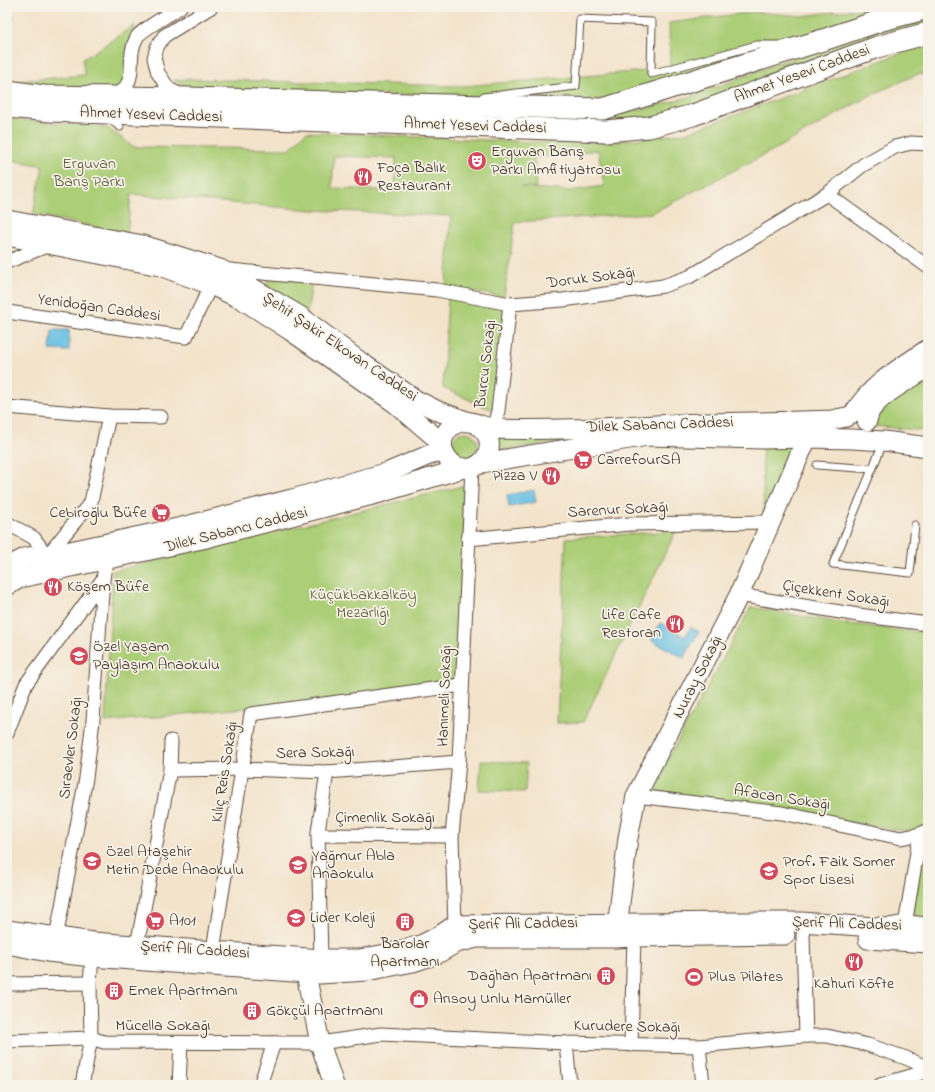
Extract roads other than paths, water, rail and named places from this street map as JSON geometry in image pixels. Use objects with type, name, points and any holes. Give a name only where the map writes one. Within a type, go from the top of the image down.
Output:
[{"type":"main road","name":"Ahmet Yesevi Caddesi","points":[[7,106],[51,111],[187,98],[603,109],[882,20],[928,8]]},
{"type":"main road","name":"Ahmet Yesevi Caddesi","points":[[7,91],[107,105],[302,124],[606,131],[649,127],[693,114],[877,47],[928,33]]},
{"type":"street","points":[[107,105],[120,93],[131,78],[133,47],[138,35],[180,7]]},
{"type":"street","points":[[187,98],[169,89],[158,73],[154,58],[157,48],[164,36],[210,7]]},
{"type":"street","name":"Doruk Sokağı","points":[[216,277],[437,290],[510,304],[563,300],[663,286],[689,277],[827,194],[863,165],[895,147],[911,143],[928,144]]},
{"type":"street","points":[[827,194],[928,267]]},
{"type":"street","name":"Şehit Şakir Elkovan Caddesi","points":[[7,220],[143,245],[300,316],[416,400],[438,411],[470,422]]},
{"type":"street","name":"Şehit Şakir Elkovan Caddesi","points":[[7,236],[216,277],[244,300],[395,403],[443,446]]},
{"type":"street","points":[[7,262],[49,245]]},
{"type":"street","name":"Yenidoğan Caddesi","points":[[7,312],[186,337],[216,277]]},
{"type":"street","name":"Burcu Sokağı","points":[[493,429],[498,411],[510,304]]},
{"type":"street","points":[[857,426],[862,400],[877,384],[928,349]]},
{"type":"street","points":[[857,426],[869,413],[872,407],[886,395],[928,367]]},
{"type":"street","points":[[7,407],[110,416],[161,417]]},
{"type":"street","points":[[7,523],[34,538],[47,556],[91,502],[110,416]]},
{"type":"street","name":"Dilek Sabancı Caddesi","points":[[470,422],[493,429],[544,430],[745,421],[832,420],[857,426]]},
{"type":"street","points":[[470,422],[481,427],[486,432],[489,440],[487,456],[473,466],[457,466],[450,462],[446,456],[443,446],[446,433],[451,427],[458,423],[470,422]]},
{"type":"street","points":[[857,426],[928,435]]},
{"type":"street","points":[[857,426],[884,441],[928,447]]},
{"type":"street","name":"Dilek Sabancı Caddesi","points":[[7,586],[20,578],[104,569],[202,539],[417,483],[473,466],[648,436],[763,439],[806,438],[857,426]]},
{"type":"street","name":"Nuray Sokağı","points":[[625,930],[628,838],[636,796],[739,595],[806,438]]},
{"type":"street","name":"Dilek Sabancı Caddesi","points":[[7,567],[27,557],[47,556],[182,527],[292,499],[389,472],[443,446]]},
{"type":"street","name":"Hanımeli Sokağı","points":[[455,925],[452,836],[459,762],[468,539],[473,466]]},
{"type":"street","name":"Sarenur Sokağı","points":[[468,539],[630,524],[771,522]]},
{"type":"street","points":[[7,733],[26,684],[104,569]]},
{"type":"street","name":"Sıraevler Sokağı","points":[[56,938],[88,763],[93,720],[104,569]]},
{"type":"street","name":"Çiçekkent Sokağı","points":[[739,595],[858,615],[928,624]]},
{"type":"street","name":"Kılıç Reis Sokağı","points":[[213,950],[251,714],[462,685]]},
{"type":"street","points":[[137,946],[170,770],[171,741]]},
{"type":"street","name":"Sera Sokağı","points":[[170,770],[242,769],[327,772],[459,762]]},
{"type":"street","points":[[327,772],[318,835],[313,966],[320,1043],[334,1085]]},
{"type":"street","name":"Afacan Sokağı","points":[[636,796],[782,812],[901,838],[924,832]]},
{"type":"street","points":[[905,925],[924,832]]},
{"type":"street","name":"Çimenlik Sokağı","points":[[318,835],[452,836]]},
{"type":"street","name":"Şerif Ali Caddesi","points":[[7,944],[48,952],[92,957],[313,966],[367,971],[413,962],[437,954],[456,943],[477,938],[801,922],[889,928],[905,925],[928,927]]},
{"type":"street","name":"Şerif Ali Caddesi","points":[[7,930],[56,938],[137,946],[213,950],[313,966],[392,953],[421,945],[439,936],[455,925],[803,935],[928,943]]},
{"type":"street","points":[[625,930],[631,1045]]},
{"type":"street","points":[[803,935],[806,1036]]},
{"type":"street","points":[[82,1085],[92,1038],[90,983],[92,957]]},
{"type":"street","points":[[7,984],[90,983]]},
{"type":"street","name":"Kurudere Sokağı","points":[[320,1043],[382,1034],[566,1043],[699,1046],[723,1045],[806,1036],[827,1036],[868,1045],[906,1058],[928,1069]]},
{"type":"street","name":"Mücella Sokağı","points":[[7,1041],[92,1038],[104,1042],[320,1043]]},
{"type":"street","points":[[179,1085],[181,1043]]},
{"type":"street","points":[[260,1085],[274,1043]]},
{"type":"street","points":[[566,1043],[570,1085]]},
{"type":"street","points":[[699,1046],[703,1085]]},
{"type":"street","points":[[880,1085],[928,1069]]},
{"type":"lane","points":[[476,97],[576,86],[580,19],[652,22],[652,74],[757,46],[812,43]]},
{"type":"lane","points":[[107,105],[120,127]]},
{"type":"lane","points":[[884,441],[834,564],[910,573],[915,525]]},
{"type":"lane","points":[[817,465],[872,470]]},
{"type":"water","points":[[52,330],[69,330],[69,351],[50,350]]},
{"type":"water","points":[[534,490],[536,502],[509,507],[507,495]]},
{"type":"water","points":[[660,623],[685,637],[691,627],[699,632],[684,658],[651,640]]},
{"type":"place","name":"Erguvan Barış Parkı Amfitiyatrosu","points":[[477,161]]},
{"type":"place","name":"Foça Balık Restaurant","points":[[363,177]]},
{"type":"place","name":"CarrefourSA","points":[[583,460]]},
{"type":"place","name":"Pizza V","points":[[551,476]]},
{"type":"place","name":"Cebiroğlu Büfe","points":[[161,513]]},
{"type":"place","name":"Köşem Büfe","points":[[53,587]]},
{"type":"place","name":"Life Cafe Restoran","points":[[675,624]]},
{"type":"place","name":"Özel Yaşam Paylaşım Anaokulu","points":[[79,656]]},
{"type":"place","name":"Özel Ataşehir Metin Dede Anaokulu","points":[[92,861]]},
{"type":"place","name":"Yağmur Abla Anaokulu","points":[[298,865]]},
{"type":"place","name":"Prof. Faik Somer Spor Lisesi","points":[[769,871]]},
{"type":"place","name":"Lider Koleji","points":[[296,918]]},
{"type":"place","name":"A101","points":[[155,921]]},
{"type":"place","name":"Barolar Apartmanı","points":[[405,922]]},
{"type":"place","name":"Kahuri Köfte","points":[[854,962]]},
{"type":"place","name":"Dağhan Apartmanı","points":[[606,976]]},
{"type":"place","name":"Plus Pilates","points":[[694,977]]},
{"type":"place","name":"Emek Apartmanı","points":[[114,991]]},
{"type":"place","name":"Arısoy Unlu Mamüller","points":[[419,999]]},
{"type":"place","name":"Gökçül Apartmanı","points":[[252,1011]]},
{"type":"park label","name":"Erguvan Barış Parkı","points":[[89,173]]},
{"type":"park label","name":"Küçükbakkalköy Mezarlığı","points":[[363,604]]}]
